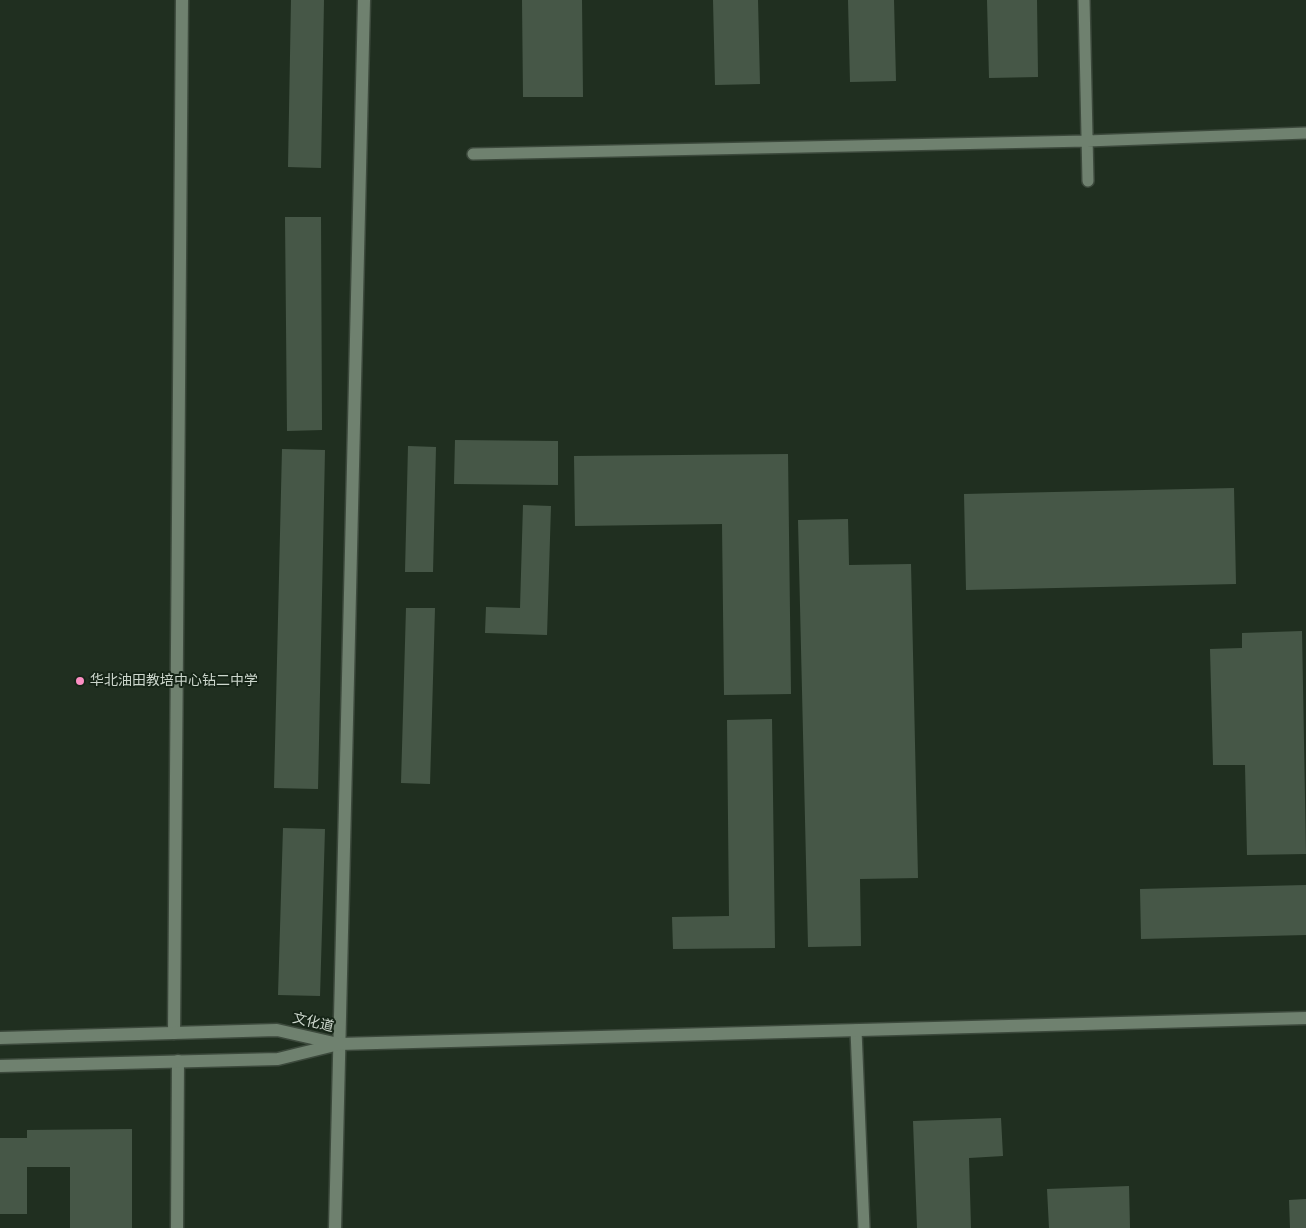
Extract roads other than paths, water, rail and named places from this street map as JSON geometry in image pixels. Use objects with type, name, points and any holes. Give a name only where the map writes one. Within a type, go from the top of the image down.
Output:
[{"type":"street","points":[[174,1033],[182,0]]},
{"type":"street","points":[[335,1228],[364,0]]},
{"type":"street","points":[[339,1044],[1306,1018]]},
{"type":"street","name":"文化道","points":[[0,1038],[277,1030],[339,1044]]},
{"type":"street","name":"文化道","points":[[0,1066],[278,1058],[339,1044]]},
{"type":"street","points":[[176,1228],[178,1061]]},
{"type":"lane","points":[[1084,0],[1088,181]]},
{"type":"lane","points":[[473,154],[1087,141],[1306,133]]},
{"type":"lane","points":[[856,1030],[864,1228]]},
{"type":"place","name":"华北油田教培中心钻二中学","points":[[80,681]]}]
